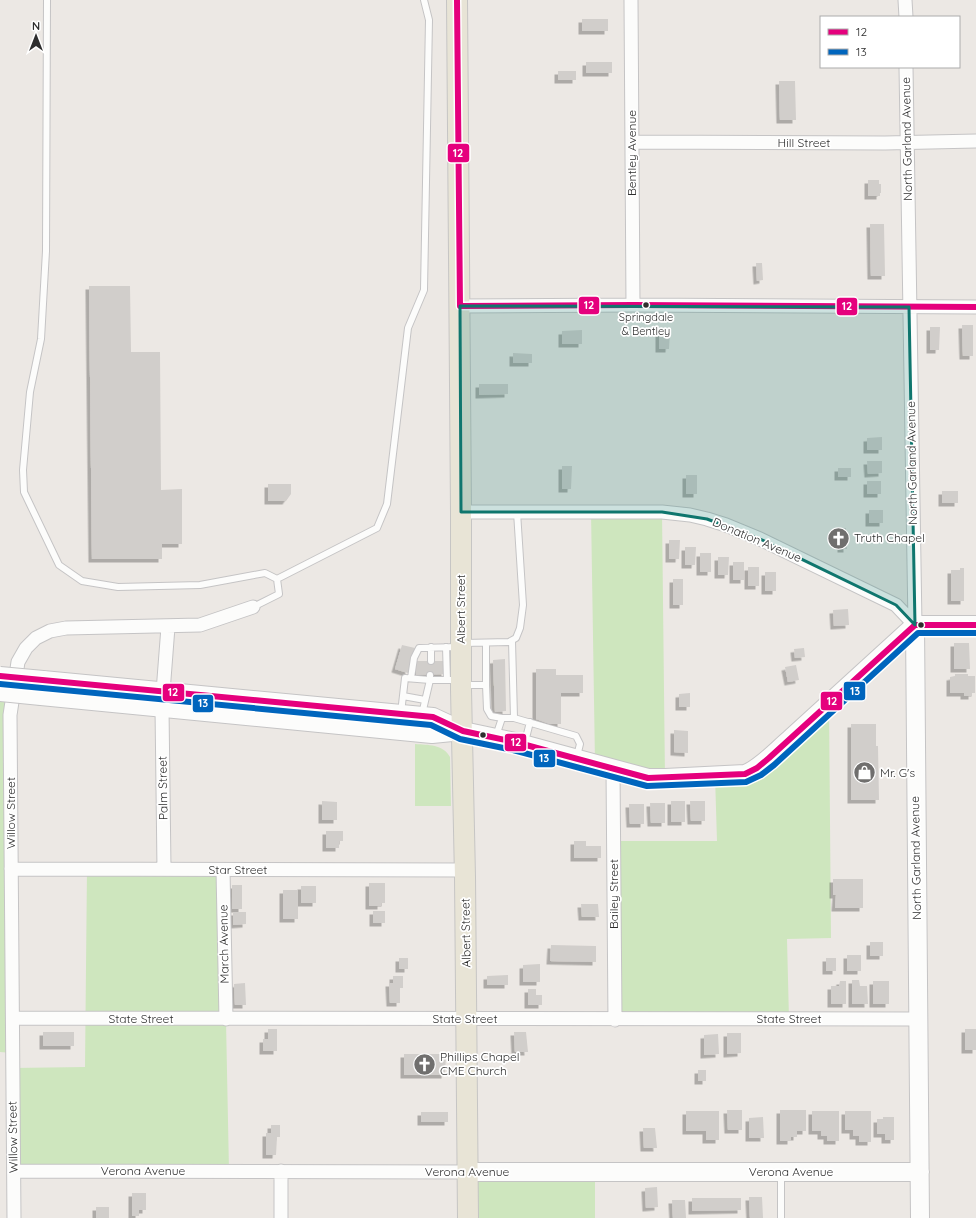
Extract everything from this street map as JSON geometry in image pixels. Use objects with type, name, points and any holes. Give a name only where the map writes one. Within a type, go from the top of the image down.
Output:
[{"type":"main road","name":"Albert Street","points":[[457,0],[461,512],[456,681],[463,731],[468,1218]]},
{"type":"street","name":"Bentley Avenue","points":[[631,0],[633,305]]},
{"type":"street","points":[[905,0],[906,16]]},
{"type":"street","name":"North Garland Avenue","points":[[906,68],[915,626],[920,1218]]},
{"type":"street","name":"Hill Street","points":[[632,142],[976,141]]},
{"type":"street","points":[[460,306],[633,305],[976,307]]},
{"type":"street","name":"Donation Avenue","points":[[461,512],[662,512],[690,515],[726,525],[760,539],[896,605],[915,626]]},
{"type":"street","name":"Willow Street","points":[[14,1218],[10,715],[18,662],[26,648],[36,638],[50,631],[66,628],[200,626],[253,607]]},
{"type":"street","points":[[163,700],[401,714],[424,708],[433,717],[463,731],[524,745],[648,778],[745,774],[751,772],[915,626],[976,625]]},
{"type":"street","name":"Palm Street","points":[[164,869],[163,700],[168,627]]},
{"type":"street","points":[[0,676],[42,688],[163,700],[432,734],[463,731]]},
{"type":"street","points":[[0,692],[42,688]]},
{"type":"street","name":"Bailey Street","points":[[613,769],[615,1020]]},
{"type":"street","name":"Star Street","points":[[11,869],[465,870]]},
{"type":"street","name":"March Avenue","points":[[223,870],[226,1019]]},
{"type":"street","name":"State Street","points":[[13,1018],[615,1020],[918,1019]]},
{"type":"street","name":"Verona Avenue","points":[[14,1171],[639,1173],[920,1172]]},
{"type":"street","points":[[281,1171],[281,1218]]},
{"type":"lane","points":[[47,0],[46,251],[42,339],[30,392],[23,470],[24,492],[59,565],[82,581],[118,587],[200,585],[265,573],[277,578],[377,528],[388,504],[408,328],[424,290],[429,20],[424,0]]},
{"type":"lane","points":[[412,678],[414,658],[419,648],[509,642],[516,638],[520,628],[523,605],[517,512]]},
{"type":"lane","points":[[253,607],[279,594],[277,578]]},
{"type":"lane","points":[[512,641],[514,718]]},
{"type":"lane","points":[[486,643],[487,709],[491,716],[514,718],[576,736],[580,744],[577,759]]},
{"type":"lane","points":[[431,647],[431,661]]},
{"type":"lane","points":[[401,714],[405,678],[430,677],[486,685]]},
{"type":"lane","points":[[403,696],[424,708],[430,677]]},
{"type":"lane","points":[[496,738],[502,718]]},
{"type":"lane","points":[[524,745],[530,722]]},
{"type":"lane","points":[[781,1172],[781,1218]]},
{"type":"highlighted area","points":[[460,306],[909,307],[915,625],[896,605],[760,539],[707,519],[662,512],[461,512]]},
{"type":"green space","points":[[591,511],[662,512],[665,778],[595,763]]},
{"type":"green space","points":[[0,676],[16,677],[13,1053],[0,1052]]},
{"type":"green space","points":[[829,704],[831,938],[787,939],[789,1019],[615,1020],[614,841],[717,841],[715,776],[745,774]]},
{"type":"green space","points":[[415,744],[439,747],[450,757],[451,806],[415,806]]},
{"type":"green space","points":[[87,869],[223,870],[229,1171],[14,1171],[13,1068],[85,1067]]},
{"type":"green space","points":[[468,1172],[595,1172],[595,1218],[468,1218]]},
{"type":"building","points":[[582,19],[608,19],[608,31],[582,31]]},
{"type":"building","points":[[586,62],[612,62],[612,73],[586,73]]},
{"type":"building","points":[[558,71],[576,71],[576,80],[558,80]]},
{"type":"building","points":[[779,81],[795,81],[796,120],[780,120]]},
{"type":"building","points":[[868,180],[879,180],[879,184],[881,184],[880,196],[868,196]]},
{"type":"building","points":[[870,224],[884,224],[885,276],[871,276]]},
{"type":"building","points":[[756,263],[762,263],[763,280],[757,281]]},
{"type":"building","points":[[89,286],[130,286],[131,352],[160,352],[161,490],[182,489],[182,544],[162,544],[162,559],[92,559]]},
{"type":"building","points":[[962,325],[973,325],[973,356],[963,356]]},
{"type":"building","points":[[930,327],[940,327],[939,350],[930,350]]},
{"type":"building","points":[[582,330],[582,344],[562,344],[562,331]]},
{"type":"building","points":[[659,331],[670,331],[669,349],[659,349]]},
{"type":"building","points":[[513,353],[532,354],[532,363],[513,363]]},
{"type":"building","points":[[479,384],[508,384],[508,394],[479,395]]},
{"type":"building","points":[[882,437],[882,450],[867,450],[867,438]]},
{"type":"building","points":[[867,461],[882,461],[882,473],[868,474]]},
{"type":"building","points":[[562,466],[572,466],[571,489],[562,489]]},
{"type":"building","points":[[838,468],[851,468],[851,477],[838,477]]},
{"type":"building","points":[[686,475],[697,475],[697,494],[686,494]]},
{"type":"building","points":[[867,481],[881,481],[881,494],[867,494]]},
{"type":"building","points":[[268,484],[291,484],[291,494],[286,501],[268,501]]},
{"type":"building","points":[[942,491],[958,491],[958,503],[942,503]]},
{"type":"building","points":[[869,510],[883,510],[883,523],[869,523]]},
{"type":"building","points":[[841,528],[846,528],[847,549],[841,549]]},
{"type":"building","points":[[669,540],[680,540],[679,559],[669,559]]},
{"type":"building","points":[[685,547],[696,547],[695,565],[685,565]]},
{"type":"building","points":[[700,553],[711,553],[711,572],[700,572]]},
{"type":"building","points":[[718,557],[729,557],[728,575],[718,575]]},
{"type":"building","points":[[733,562],[744,562],[744,580],[733,580]]},
{"type":"building","points":[[748,567],[759,567],[759,586],[748,586]]},
{"type":"building","points":[[960,568],[964,568],[964,601],[951,601],[951,570],[960,570]]},
{"type":"building","points":[[765,572],[776,572],[776,591],[765,591]]},
{"type":"building","points":[[673,579],[683,579],[683,605],[673,605]]},
{"type":"building","points":[[848,609],[849,625],[834,626],[833,610]]},
{"type":"building","points":[[954,643],[969,643],[970,669],[954,669]]},
{"type":"building","points":[[402,645],[415,648],[408,673],[395,669]]},
{"type":"building","points":[[804,648],[805,657],[795,658],[794,649]]},
{"type":"building","points":[[505,659],[506,711],[495,712],[493,660]]},
{"type":"building","points":[[416,661],[445,661],[445,674],[416,675]]},
{"type":"building","points":[[796,665],[799,680],[788,682],[785,667]]},
{"type":"building","points":[[536,669],[556,669],[556,675],[583,675],[583,693],[561,693],[561,724],[550,724],[536,719]]},
{"type":"building","points":[[955,674],[968,674],[968,676],[975,676],[975,693],[972,693],[972,696],[964,696],[964,693],[950,693],[950,677],[955,676]]},
{"type":"building","points":[[690,693],[690,707],[679,707],[679,694]]},
{"type":"building","name":"Mr. G's","points":[[851,724],[876,724],[879,800],[851,800]]},
{"type":"building","points":[[674,730],[688,731],[688,753],[674,752]]},
{"type":"building","points":[[322,801],[337,802],[337,820],[322,820]]},
{"type":"building","points":[[671,801],[685,801],[685,822],[671,822]]},
{"type":"building","points":[[690,801],[705,801],[705,821],[691,821]]},
{"type":"building","points":[[650,803],[665,803],[665,823],[651,823]]},
{"type":"building","points":[[629,804],[644,804],[644,824],[630,824]]},
{"type":"building","points":[[326,831],[343,831],[343,841],[339,841],[339,848],[326,848]]},
{"type":"building","points":[[574,841],[586,841],[586,846],[601,846],[601,858],[574,858]]},
{"type":"building","points":[[833,879],[863,879],[863,908],[835,908],[836,895],[833,895]]},
{"type":"building","points":[[369,883],[385,883],[385,903],[381,903],[381,906],[369,906]]},
{"type":"building","points":[[232,885],[242,885],[242,909],[232,909]]},
{"type":"building","points":[[301,886],[316,886],[316,903],[301,903]]},
{"type":"building","points":[[283,890],[298,890],[298,919],[283,919]]},
{"type":"building","points":[[581,904],[598,904],[599,917],[582,917]]},
{"type":"building","points":[[373,911],[385,911],[385,923],[373,923]]},
{"type":"building","points":[[233,912],[246,912],[246,924],[233,925]]},
{"type":"building","points":[[870,942],[883,942],[883,956],[870,956]]},
{"type":"building","points":[[551,945],[596,946],[596,962],[550,961]]},
{"type":"building","points":[[847,955],[861,955],[861,971],[847,971]]},
{"type":"building","points":[[399,958],[408,958],[408,969],[399,969]]},
{"type":"building","points":[[826,958],[836,958],[836,971],[826,971]]},
{"type":"building","points":[[540,964],[540,982],[523,982],[523,965]]},
{"type":"building","points":[[508,975],[508,985],[487,985],[487,976]]},
{"type":"building","points":[[393,976],[403,976],[403,988],[400,988],[400,1003],[390,1003],[389,983],[393,983]]},
{"type":"building","points":[[852,980],[859,980],[860,986],[867,986],[868,1004],[852,1004]]},
{"type":"building","points":[[840,981],[846,981],[846,1004],[831,1004],[831,986],[839,986]]},
{"type":"building","points":[[873,981],[889,981],[889,1004],[873,1004]]},
{"type":"building","points":[[245,983],[246,1005],[235,1005],[234,984]]},
{"type":"building","points":[[528,989],[536,989],[536,995],[542,995],[542,1005],[528,1005]]},
{"type":"building","points":[[268,1029],[277,1029],[277,1051],[263,1051],[263,1039],[268,1039]]},
{"type":"building","points":[[965,1029],[976,1029],[976,1050],[965,1050]]},
{"type":"building","points":[[43,1032],[74,1032],[74,1046],[43,1046]]},
{"type":"building","points":[[514,1032],[526,1032],[528,1052],[515,1052]]},
{"type":"building","points":[[727,1033],[741,1033],[741,1053],[727,1054]]},
{"type":"building","points":[[718,1034],[719,1054],[704,1055],[704,1035]]},
{"type":"building","name":"Phillips Chapel CME Church","points":[[404,1054],[446,1054],[445,1075],[404,1075]]},
{"type":"building","points":[[698,1070],[706,1070],[706,1081],[698,1081]]},
{"type":"building","points":[[727,1110],[742,1110],[742,1130],[728,1130]]},
{"type":"building","points":[[780,1110],[806,1110],[806,1131],[797,1131],[797,1137],[791,1137],[791,1141],[780,1141]]},
{"type":"building","points":[[686,1111],[719,1111],[719,1140],[706,1140],[706,1131],[686,1131]]},
{"type":"building","points":[[812,1111],[839,1111],[839,1141],[827,1141],[827,1136],[821,1136],[821,1131],[812,1131]]},
{"type":"building","points":[[845,1111],[871,1111],[871,1142],[859,1142],[859,1136],[853,1136],[853,1130],[845,1130]]},
{"type":"building","points":[[421,1112],[448,1112],[448,1122],[421,1122]]},
{"type":"building","points":[[763,1117],[764,1138],[749,1138],[749,1118]]},
{"type":"building","points":[[883,1117],[894,1117],[894,1140],[885,1140],[885,1134],[877,1134],[877,1119],[883,1119]]},
{"type":"building","points":[[271,1125],[280,1125],[280,1137],[277,1137],[276,1155],[266,1155],[266,1133],[271,1133]]},
{"type":"building","points":[[643,1128],[655,1128],[657,1148],[644,1148]]},
{"type":"building","points":[[657,1187],[658,1207],[646,1208],[645,1188]]},
{"type":"building","points":[[132,1193],[146,1193],[146,1210],[139,1210],[139,1216],[132,1216]]},
{"type":"building","points":[[749,1197],[762,1197],[763,1218],[750,1218]]},
{"type":"building","points":[[692,1198],[741,1198],[741,1210],[692,1211]]},
{"type":"building","points":[[672,1200],[685,1200],[686,1218],[673,1218]]},
{"type":"building","points":[[96,1207],[109,1207],[109,1218],[96,1218]]},
{"type":"transit line","name":"12","points":[[457,0],[460,306]]},
{"type":"transit line","name":"12","points":[[460,306],[633,305],[976,307]]},
{"type":"transit line","name":"12","points":[[0,676],[433,717],[463,731],[515,742],[648,778],[745,774],[757,768],[769,758],[915,625],[976,625]]},
{"type":"transit line","name":"13","points":[[0,684],[431,725],[460,739],[513,750],[647,786],[746,782],[761,775],[774,765],[918,633],[976,633]]},
{"type":"place","name":"Springdale & Bentley","points":[[646,305]]},
{"type":"place","name":"Truth Chapel","points":[[839,538]]},
{"type":"place","name":"Mr. G's","points":[[865,773]]},
{"type":"place","name":"Phillips Chapel CME Church","points":[[425,1064]]}]
